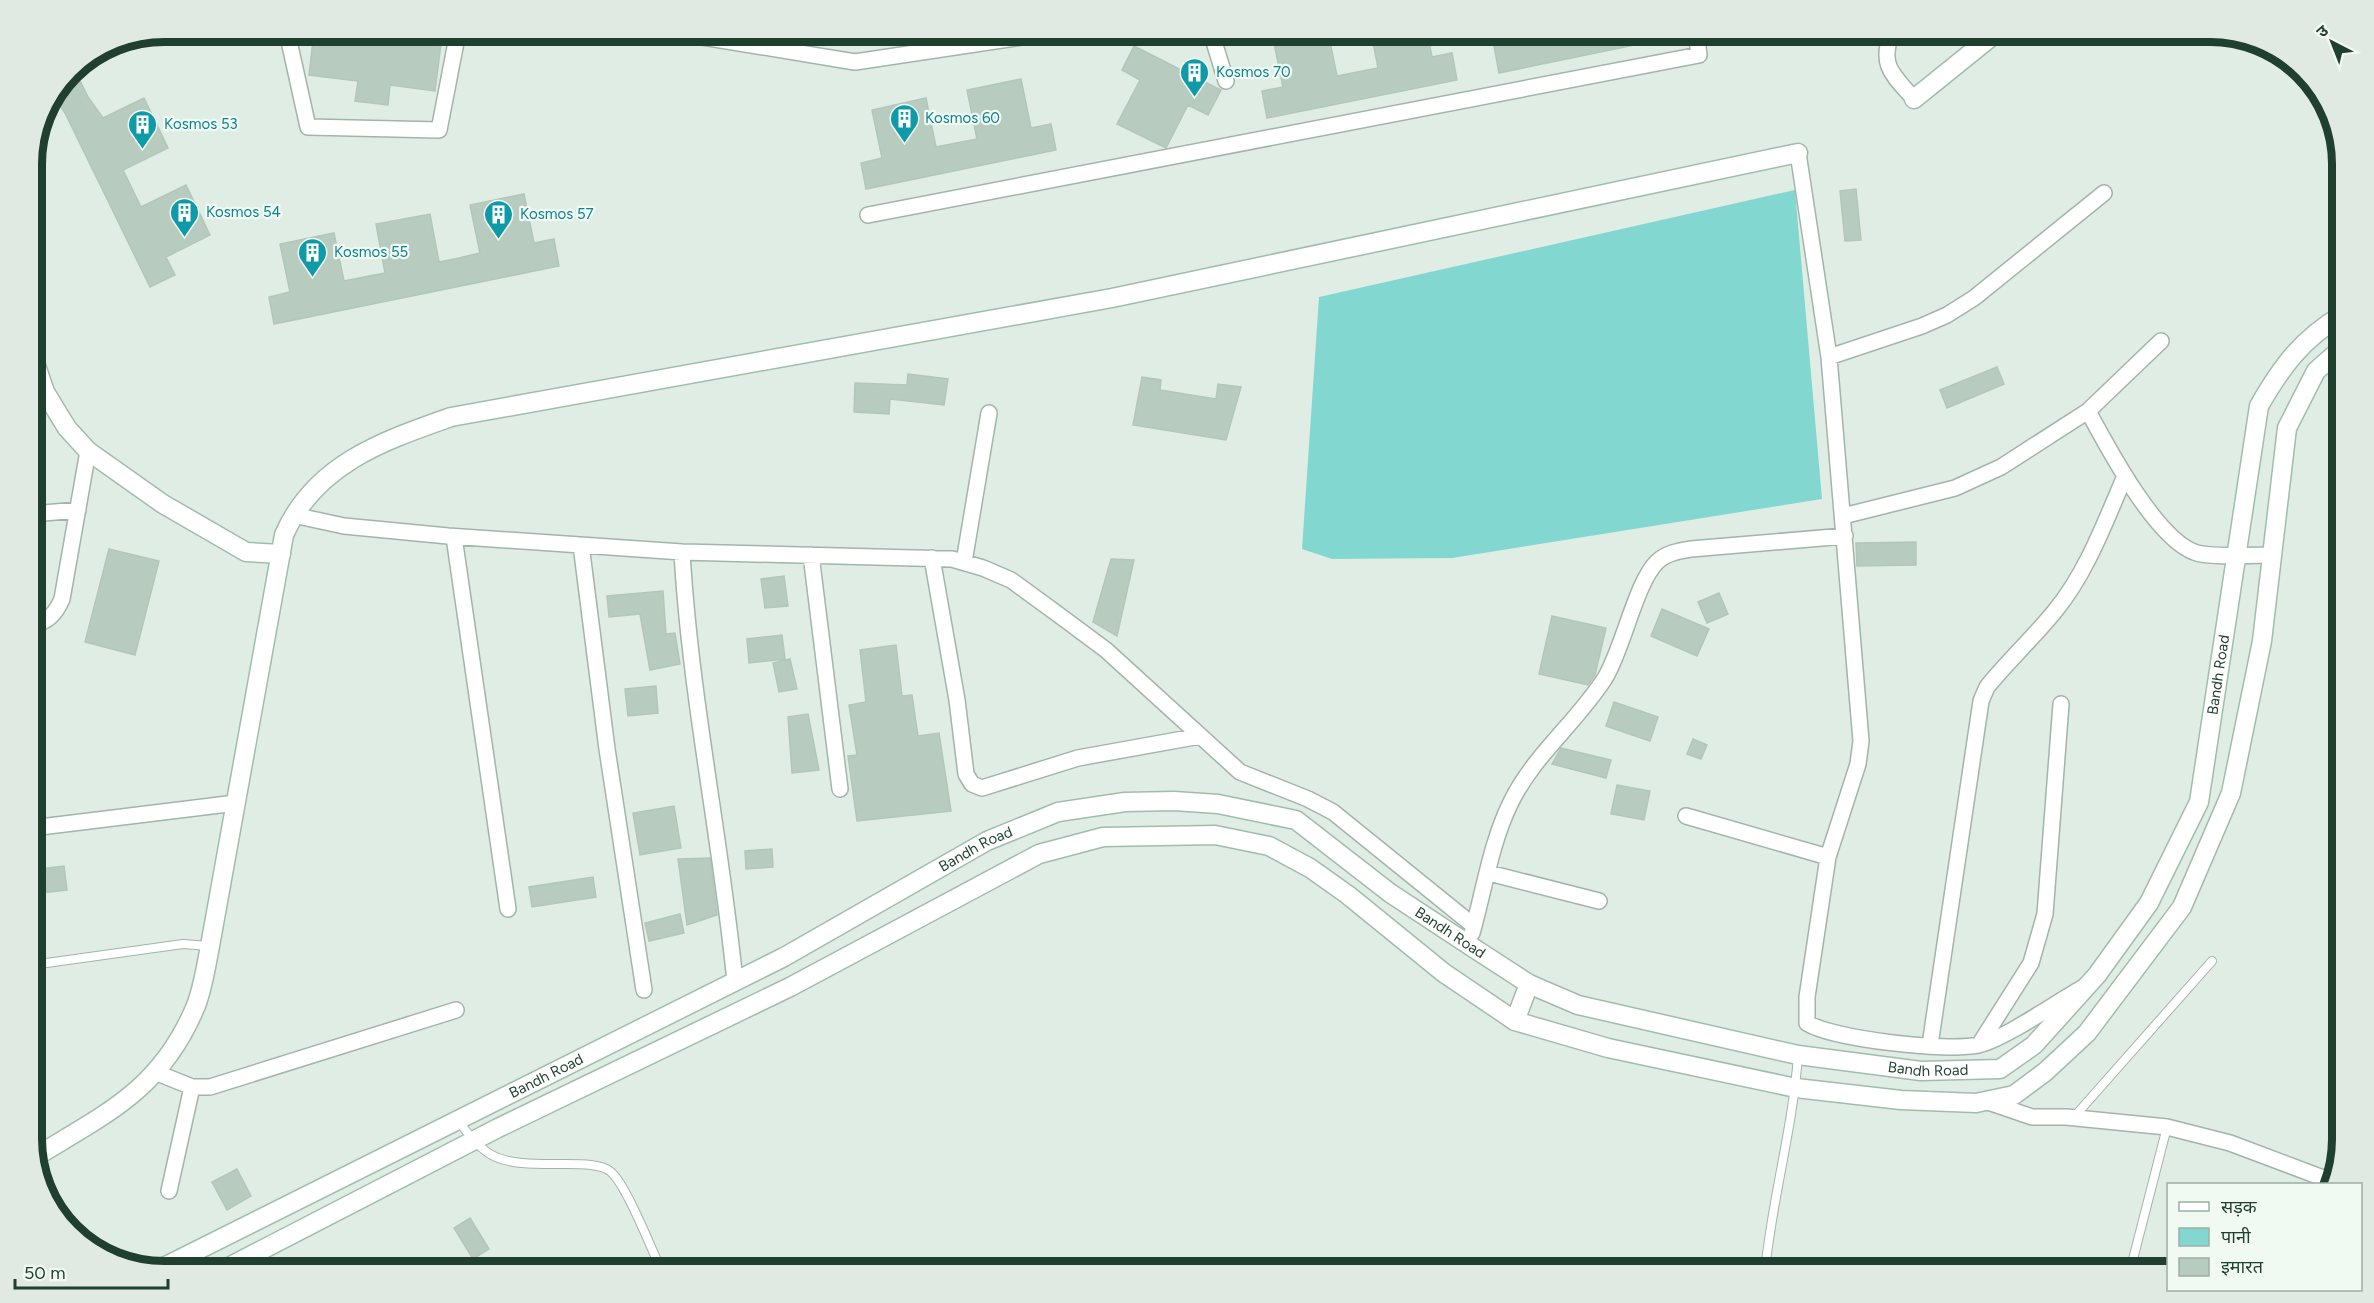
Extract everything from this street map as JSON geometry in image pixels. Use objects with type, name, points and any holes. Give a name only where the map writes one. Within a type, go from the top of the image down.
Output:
[{"type":"main road","points":[[1914,99],[1985,42]]},
{"type":"main road","points":[[43,1152],[126,1102],[172,1051],[196,1005],[210,946],[284,535],[293,515],[313,489],[347,462],[388,440],[451,417],[1112,298],[1798,153]]},
{"type":"main road","name":"Bandh Road","points":[[176,1261],[784,957],[987,841],[1058,812],[1125,802],[1218,804],[1296,820],[1390,893],[1469,945],[1529,984],[1578,1005],[1798,1055],[1921,1071],[2000,1069],[2034,1046],[2088,984],[2149,903],[2199,802],[2259,406],[2283,366],[2317,330],[2332,321]]},
{"type":"main road","name":"Bandh Road","points":[[242,1261],[474,1141],[790,987],[1039,854],[1103,837],[1215,835],[1269,846],[1310,868],[1348,895],[1444,974],[1515,1021],[1608,1048],[1796,1088],[1901,1100],[1988,1101],[2014,1095],[2045,1072],[2087,1034],[2182,907],[2231,793],[2262,641],[2286,428],[2316,371],[2332,357]]},
{"type":"main road","points":[[42,383],[68,429],[88,451],[164,504],[246,552],[281,554]]},
{"type":"main road","points":[[1515,1021],[1529,984]]},
{"type":"street","points":[[289,42],[308,127],[439,130],[456,42]]},
{"type":"street","points":[[733,42],[855,62],[989,42]]},
{"type":"street","points":[[1214,42],[1226,81]]},
{"type":"street","points":[[868,215],[1699,55],[1697,42]]},
{"type":"street","points":[[1888,42],[1885,49],[1888,70],[1914,99]]},
{"type":"street","points":[[1798,153],[1829,357],[1860,741],[1858,764],[1828,857],[1807,997],[1807,1023],[1816,1029],[1866,1038],[1929,1045],[1979,1045],[2088,984]]},
{"type":"street","points":[[1829,357],[1922,326],[1947,315],[1974,298],[2104,194]]},
{"type":"street","points":[[1843,516],[1955,488],[2001,467],[2088,411],[2161,341]]},
{"type":"street","points":[[2088,411],[2125,476],[2167,531],[2181,545],[2196,553],[2272,555]]},
{"type":"street","points":[[964,562],[989,413]]},
{"type":"street","points":[[42,623],[55,614],[62,599],[88,451]]},
{"type":"street","points":[[1929,1045],[1981,701],[1987,687],[2055,612],[2073,586],[2101,532],[2125,476]]},
{"type":"street","points":[[42,513],[78,510]]},
{"type":"street","points":[[293,515],[344,526],[454,537],[682,552],[932,558],[964,562],[1011,580],[1106,650],[1240,772],[1308,799],[1349,823],[1474,926]]},
{"type":"street","points":[[1469,945],[1500,829],[1510,803],[1527,774],[1604,681],[1616,660],[1638,600],[1657,562],[1672,553],[1691,549],[1845,536]]},
{"type":"street","points":[[454,537],[508,909]]},
{"type":"street","points":[[581,545],[607,749],[644,990]]},
{"type":"street","points":[[682,552],[686,628],[727,902],[735,982]]},
{"type":"street","points":[[811,555],[840,789]]},
{"type":"street","points":[[932,558],[957,700],[966,774],[972,784],[982,788],[997,785],[1078,758],[1200,736]]},
{"type":"street","points":[[1979,1045],[2031,963],[2045,914],[2061,704]]},
{"type":"street","points":[[42,827],[236,803]]},
{"type":"street","points":[[1686,816],[1828,857]]},
{"type":"street","points":[[1489,873],[1599,901]]},
{"type":"street","points":[[155,1072],[192,1087],[210,1087],[456,1010]]},
{"type":"street","points":[[169,1191],[192,1087]]},
{"type":"street","points":[[1988,1101],[2032,1117],[2073,1118],[2167,1127],[2230,1143],[2325,1179]]},
{"type":"lane","points":[[42,964],[183,944],[210,946]]},
{"type":"lane","points":[[2073,1118],[2212,961]]},
{"type":"lane","points":[[1766,1261],[1796,1088],[1798,1055]]},
{"type":"lane","points":[[458,1120],[474,1141],[490,1154],[517,1162],[543,1166],[604,1167],[614,1174],[657,1261]]},
{"type":"lane","points":[[2133,1261],[2167,1127]]},
{"type":"water","points":[[1795,190],[1822,499],[1452,558],[1332,559],[1302,549],[1319,297]]},
{"type":"building","points":[[313,42],[441,42],[435,91],[390,85],[388,105],[355,101],[358,81],[309,75]]},
{"type":"building","points":[[1274,42],[1330,42],[1337,76],[1378,68],[1373,42],[1429,42],[1432,57],[1452,53],[1457,80],[1267,118],[1262,91],[1283,87]]},
{"type":"building","points":[[1514,42],[1649,42],[1499,73],[1494,46]]},
{"type":"building","name":"Kosmos 70","points":[[1134,46],[1221,90],[1208,115],[1188,105],[1166,148],[1117,124],[1140,80],[1122,70]]},
{"type":"building","points":[[79,77],[88,97],[103,118],[144,98],[168,148],[123,170],[141,207],[186,185],[210,235],[166,257],[175,275],[150,287],[59,104]]},
{"type":"building","points":[[1021,79],[1031,128],[1051,124],[1056,150],[866,189],[861,163],[882,158],[872,110],[926,98],[936,147],[977,139],[967,90]]},
{"type":"building","points":[[1856,189],[1861,240],[1845,241],[1840,191]]},
{"type":"building","points":[[524,194],[534,243],[554,239],[559,266],[274,324],[269,297],[290,292],[280,244],[334,233],[344,281],[385,273],[376,224],[430,214],[439,262],[459,258],[480,253],[470,205]]},
{"type":"building","points":[[1997,367],[2004,384],[1947,408],[1940,390]]},
{"type":"building","points":[[908,374],[948,379],[944,405],[890,399],[889,414],[854,412],[855,383],[907,385]]},
{"type":"building","points":[[1142,377],[1161,380],[1160,390],[1216,399],[1218,384],[1241,387],[1226,440],[1133,425]]},
{"type":"building","points":[[1916,542],[1916,565],[1857,566],[1856,543]]},
{"type":"building","points":[[109,549],[159,561],[135,655],[85,642]]},
{"type":"building","points":[[1111,559],[1134,560],[1117,636],[1093,622]]},
{"type":"building","points":[[784,576],[788,606],[765,608],[761,579]]},
{"type":"building","points":[[663,591],[666,634],[675,633],[680,664],[650,670],[640,614],[609,617],[607,596]]},
{"type":"building","points":[[1719,593],[1728,614],[1707,623],[1698,602]]},
{"type":"building","points":[[1662,609],[1709,629],[1697,656],[1651,636]]},
{"type":"building","points":[[1552,616],[1606,628],[1595,675],[1588,685],[1539,674]]},
{"type":"building","points":[[782,635],[785,659],[749,663],[747,639]]},
{"type":"building","points":[[896,645],[902,696],[912,695],[918,736],[939,733],[951,811],[857,821],[848,756],[857,755],[849,705],[866,702],[860,650]]},
{"type":"building","points":[[790,659],[797,689],[779,692],[773,663]]},
{"type":"building","points":[[656,686],[658,713],[628,716],[625,689]]},
{"type":"building","points":[[1614,702],[1658,717],[1650,741],[1606,726]]},
{"type":"building","points":[[808,714],[819,770],[792,773],[788,717]]},
{"type":"building","points":[[1693,739],[1707,745],[1701,759],[1687,754]]},
{"type":"building","points":[[1561,748],[1611,760],[1606,778],[1552,764]]},
{"type":"building","points":[[1617,785],[1650,791],[1644,820],[1611,814]]},
{"type":"building","points":[[674,806],[681,848],[640,855],[633,813]]},
{"type":"building","points":[[772,849],[773,867],[746,869],[745,851]]},
{"type":"building","points":[[710,858],[717,915],[687,925],[678,859]]},
{"type":"building","points":[[64,866],[67,890],[42,893],[42,869]]},
{"type":"building","points":[[593,877],[596,897],[532,907],[529,887]]},
{"type":"building","points":[[680,914],[684,933],[649,941],[645,923]]},
{"type":"building","points":[[237,1169],[251,1196],[227,1210],[212,1182]]},
{"type":"building","points":[[470,1218],[489,1249],[473,1259],[454,1228]]},
{"type":"place","name":"Kosmos 70","points":[[1195,98]]},
{"type":"place","name":"Kosmos 60","points":[[904,144]]},
{"type":"place","name":"Kosmos 53","points":[[143,150]]},
{"type":"place","name":"Kosmos 54","points":[[185,238]]},
{"type":"place","name":"Kosmos 57","points":[[499,240]]},
{"type":"place","name":"Kosmos 55","points":[[313,278]]}]
